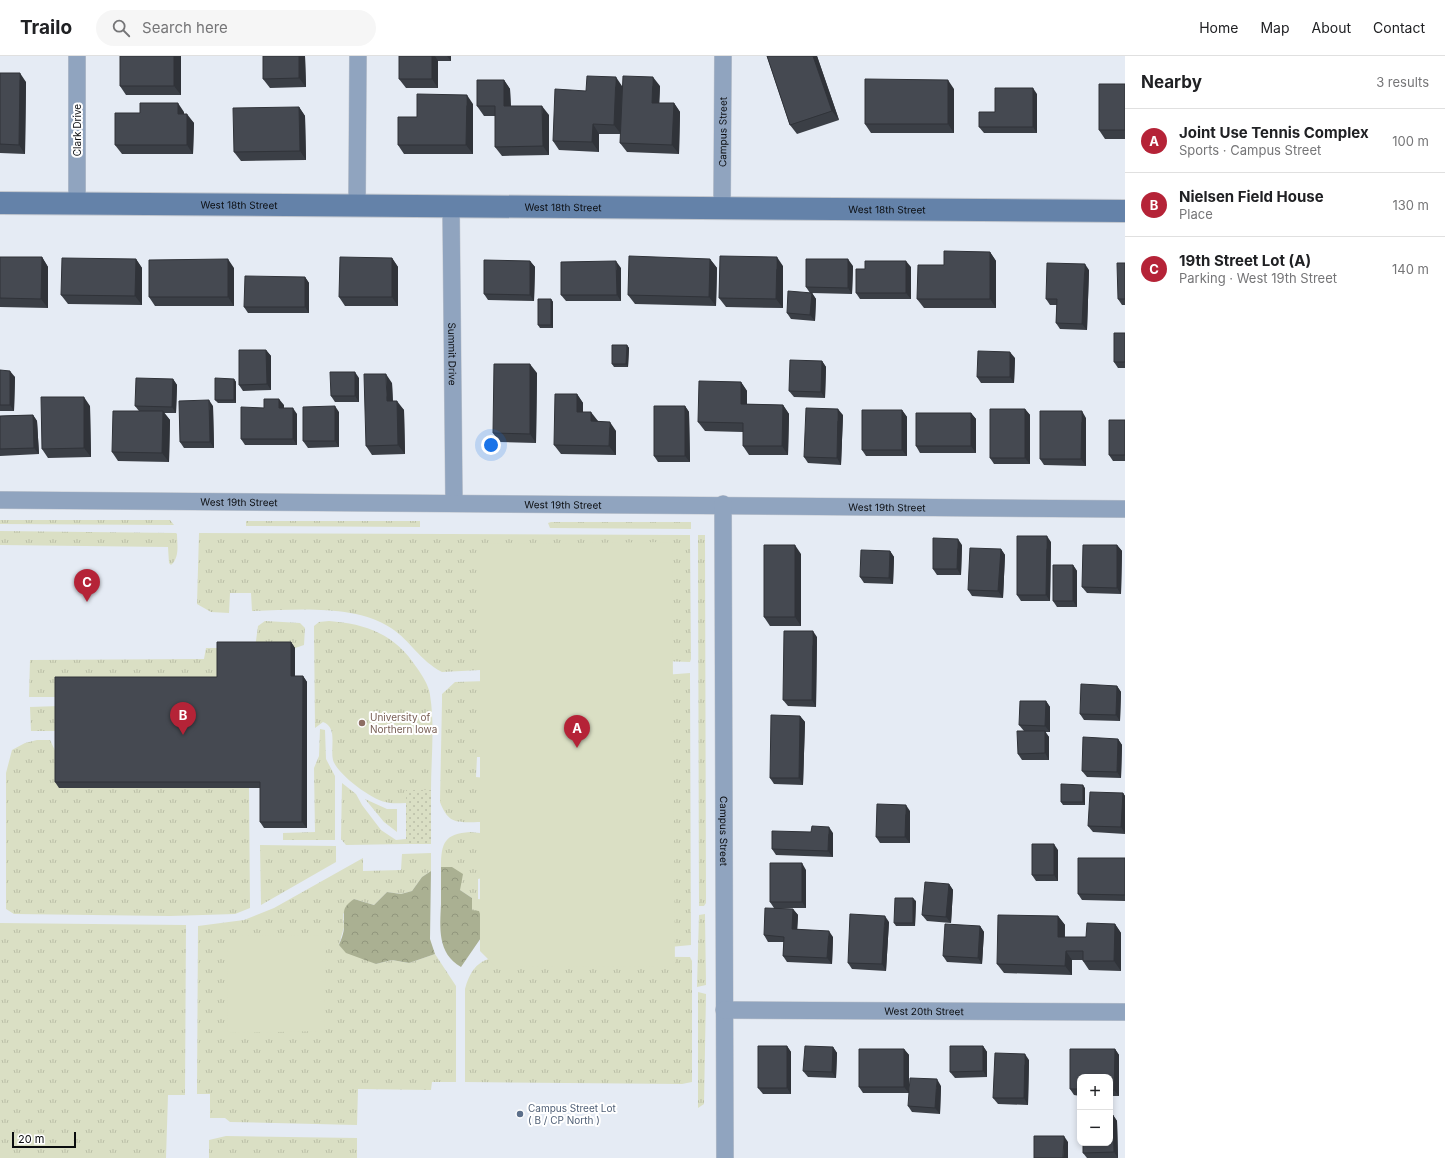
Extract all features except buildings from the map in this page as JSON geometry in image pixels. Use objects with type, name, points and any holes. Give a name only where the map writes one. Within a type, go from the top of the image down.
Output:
[{"type":"main road","name":"West 18th Street","points":[[0,203],[1125,211]]},
{"type":"street","name":"Clark Drive","points":[[77,56],[77,203]]},
{"type":"street","points":[[357,205],[358,56]]},
{"type":"street","name":"Campus Street","points":[[722,208],[723,56]]},
{"type":"street","name":"Summit Drive","points":[[451,206],[454,503]]},
{"type":"street","name":"West 19th Street","points":[[0,500],[723,504],[1125,509]]},
{"type":"street","name":"Campus Street","points":[[723,504],[724,1158]]},
{"type":"street","name":"West 20th Street","points":[[724,1010],[1125,1012]]},
{"type":"green space","points":[[0,520],[170,520],[174,525],[0,524]]},
{"type":"green space","points":[[246,521],[420,521],[420,527],[246,526]]},
{"type":"green space","points":[[691,522],[691,529],[550,528],[548,523]]},
{"type":"green space","points":[[0,531],[176,533],[177,554],[171,565],[169,563],[168,547],[0,545]]},
{"type":"green space","points":[[199,533],[690,535],[691,659],[690,662],[661,661],[442,672],[427,662],[391,628],[376,620],[360,615],[324,610],[252,611],[251,593],[230,593],[229,613],[211,612],[197,604]]},
{"type":"green space","points":[[698,535],[705,535],[706,903],[704,906],[699,906]]},
{"type":"green space","points":[[672,542],[675,967],[495,966],[480,951],[480,544]]},
{"type":"green space","points":[[265,621],[300,623],[305,628],[304,645],[295,648],[255,648],[258,626]]},
{"type":"green space","points":[[319,622],[343,622],[368,628],[390,639],[408,656],[427,684],[430,695],[432,719],[431,790],[406,790],[406,803],[390,803],[379,800],[355,785],[341,772],[333,760],[332,733],[328,725],[323,722],[315,728],[314,626]]},
{"type":"green space","points":[[206,648],[221,648],[221,683],[59,697],[29,697],[30,660],[204,659]]},
{"type":"green space","points":[[690,673],[691,945],[670,947],[486,757],[477,757],[476,777],[486,778],[482,822],[456,821],[451,819],[443,810],[440,802],[442,694],[455,682]]},
{"type":"green space","points":[[59,706],[59,731],[31,731],[30,707]]},
{"type":"green space","points":[[320,729],[325,730],[326,759],[335,776],[335,840],[283,840],[283,833],[315,832],[314,768],[319,756]]},
{"type":"green space","points":[[37,740],[50,740],[59,759],[59,788],[249,788],[250,908],[235,914],[170,916],[14,914],[6,909],[6,773],[12,750],[25,743]]},
{"type":"green space","points":[[342,783],[356,794],[362,805],[381,830],[396,840],[406,839],[406,844],[346,845],[341,839]]},
{"type":"green space","points":[[406,790],[431,790],[431,844],[406,844]]},
{"type":"green space","points":[[365,799],[387,809],[397,809],[397,832],[384,822]]},
{"type":"green space","points":[[470,832],[480,833],[484,837],[486,877],[478,879],[478,899],[486,900],[486,919],[472,910],[472,898],[460,890],[452,867],[441,867],[442,851],[446,841],[455,835]]},
{"type":"green space","points":[[260,845],[336,846],[336,862],[261,905]]},
{"type":"green space","points":[[431,853],[431,871],[422,877],[412,891],[401,894],[387,892],[374,905],[354,899],[343,914],[344,927],[339,945],[376,964],[392,960],[409,963],[435,954],[456,986],[456,1082],[432,1082],[431,1090],[358,1089],[357,1125],[230,1122],[225,1118],[210,1118],[210,1094],[197,1094],[198,926],[244,920],[274,908],[363,858],[363,871],[401,870],[402,854]]},
{"type":"green space","points":[[441,867],[452,867],[463,874],[460,890],[472,898],[472,910],[479,911],[480,914],[486,919],[485,932],[461,967],[448,955],[442,939],[440,922]]},
{"type":"green space","points":[[431,871],[430,939],[435,954],[409,963],[392,960],[376,964],[346,953],[339,945],[344,929],[344,911],[350,902],[354,899],[374,905],[387,892],[401,894],[412,891],[422,877]]},
{"type":"green space","points":[[705,914],[706,985],[697,987],[699,915]]},
{"type":"green space","points":[[0,923],[186,925],[185,1095],[168,1095],[166,1158],[0,1158]]},
{"type":"green space","points":[[227,935],[326,936],[324,1031],[228,1033]]},
{"type":"green space","points":[[500,957],[690,957],[692,961],[692,1082],[682,1084],[465,1082],[465,989],[469,978],[473,970],[485,960]]},
{"type":"green space","points":[[698,992],[706,994],[704,1104],[698,1108]]},
{"type":"green space","points":[[226,1136],[357,1138],[357,1158],[209,1158],[209,1140]]},
{"type":"place","name":"19th Street Lot (A)","points":[[87,602]]},
{"type":"place","name":"University of Northern Iowa","points":[[362,723]]},
{"type":"place","name":"Nielsen Field House","points":[[183,735]]},
{"type":"place","name":"Joint Use Tennis Complex","points":[[577,748]]},
{"type":"place","name":"Campus Street Lot ( B / CP North )","points":[[520,1114]]}]
